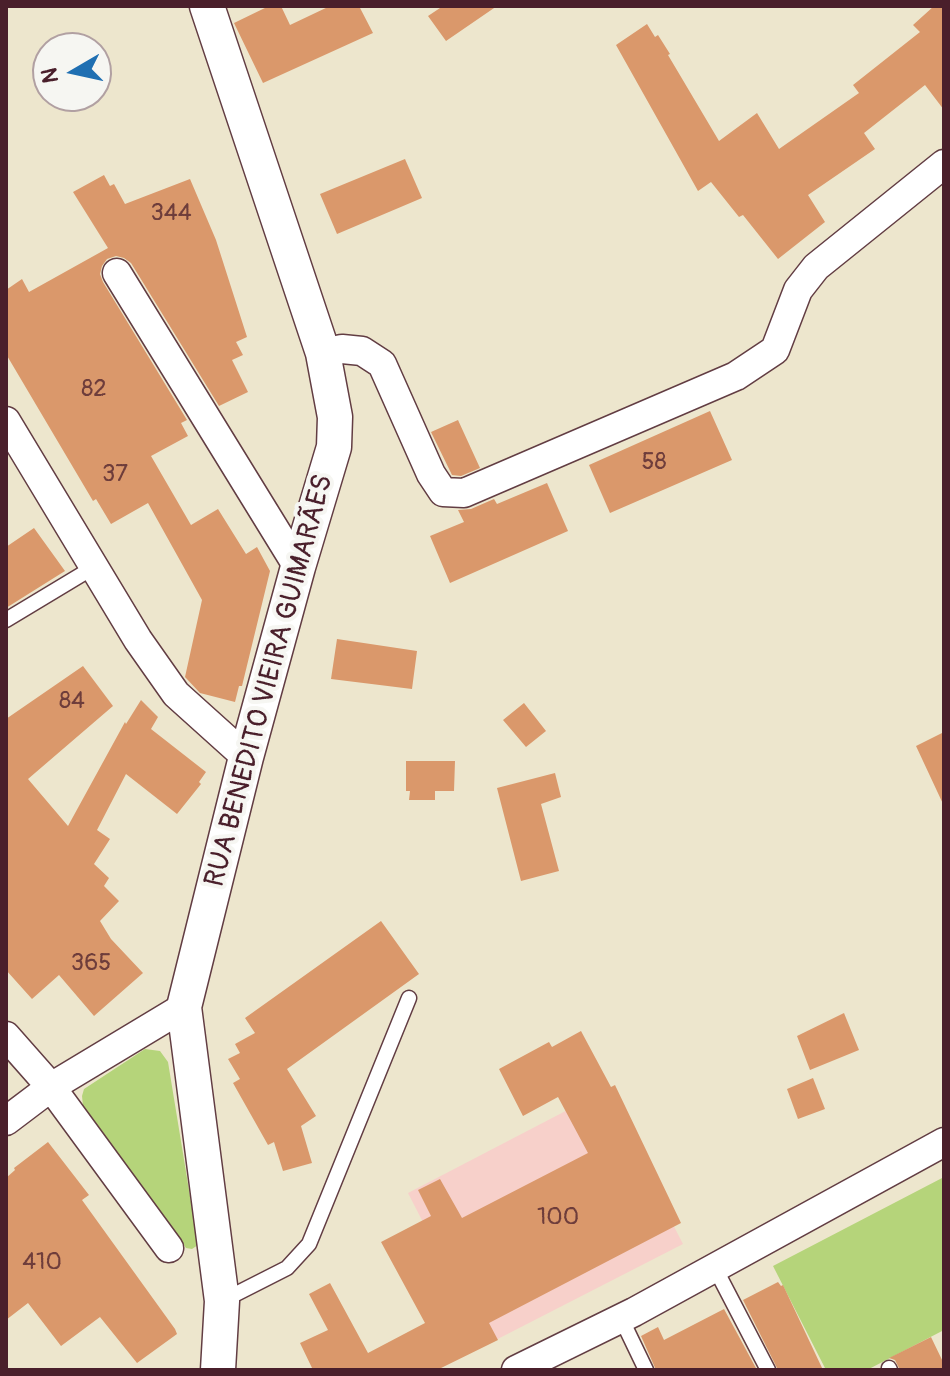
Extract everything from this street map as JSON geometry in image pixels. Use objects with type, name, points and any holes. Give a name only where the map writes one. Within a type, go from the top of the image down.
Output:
[{"type":"street","name":"RUA BENEDITO VIEIRA GUIMARÃES","points":[[207,6],[323,353],[335,417],[334,447],[246,757],[184,1007],[222,1301],[218,1370]]},
{"type":"street","points":[[323,353],[342,349],[362,351],[382,364],[431,474],[443,492],[464,493],[736,376],[762,359],[775,350],[798,290],[816,267],[944,164]]},
{"type":"street","points":[[117,273],[298,567]]},
{"type":"street","points":[[6,421],[138,640],[176,694],[246,757]]},
{"type":"street","points":[[6,1121],[51,1087],[184,1007]]},
{"type":"street","points":[[6,1036],[51,1087],[169,1248]]},
{"type":"street","points":[[516,1370],[715,1268],[944,1142]]},
{"type":"lane","points":[[6,620],[94,567]]},
{"type":"lane","points":[[222,1301],[287,1268],[309,1244],[409,998]]},
{"type":"lane","points":[[715,1268],[768,1370]]},
{"type":"lane","points":[[621,1318],[646,1370]]},
{"type":"shaded area","points":[[604,1091],[683,1244],[486,1345],[408,1193]]},
{"type":"green space","points":[[145,1049],[160,1051],[168,1062],[198,1245],[192,1249],[186,1248],[83,1106],[84,1089]]},
{"type":"green space","points":[[944,1177],[944,1330],[867,1370],[826,1370],[773,1266]]},
{"type":"building","points":[[269,6],[281,6],[290,25],[330,6],[359,6],[373,33],[263,83],[234,23]]},
{"type":"building","points":[[443,6],[497,6],[446,41],[428,16]]},
{"type":"building","points":[[934,6],[944,6],[944,110],[925,85],[864,133],[875,149],[808,195],[825,222],[778,259],[743,215],[739,217],[711,182],[698,191],[616,45],[647,24],[670,54],[719,141],[757,113],[779,149],[859,93],[853,85],[920,32],[913,25]]},
{"type":"building","points":[[405,159],[422,198],[337,234],[320,194]]},
{"type":"building","points":[[104,175],[110,186],[114,184],[125,204],[190,179],[216,240],[247,337],[236,342],[243,355],[232,360],[248,392],[219,406],[131,263],[116,256],[107,259],[102,266],[100,274],[103,282],[187,420],[181,423],[188,436],[151,456],[191,525],[218,509],[246,554],[257,547],[270,571],[242,686],[239,686],[235,702],[200,693],[185,677],[202,600],[148,503],[111,524],[96,499],[93,501],[6,354],[6,290],[22,279],[29,292],[108,248],[73,192]]},
{"type":"building","points":[[710,411],[732,460],[610,513],[589,465]]},
{"type":"building","points":[[458,420],[480,468],[461,476],[452,475],[431,432]]},
{"type":"building","points":[[547,483],[568,531],[450,583],[430,536],[464,522],[458,510],[471,509],[494,499],[497,504]]},
{"type":"building","points":[[34,528],[65,571],[6,608],[6,547]]},
{"type":"building","points":[[337,639],[417,651],[412,689],[331,679]]},
{"type":"building","points":[[83,666],[113,706],[28,779],[68,826],[125,722],[141,700],[158,717],[151,729],[206,772],[199,782],[201,784],[177,814],[126,774],[97,830],[110,839],[94,864],[109,878],[104,886],[119,901],[100,921],[111,939],[143,973],[94,1016],[59,975],[32,999],[6,970],[6,719]]},
{"type":"building","points":[[524,703],[546,731],[526,747],[503,720]]},
{"type":"building","points":[[944,732],[944,806],[916,746]]},
{"type":"building","points":[[406,761],[455,761],[454,791],[435,791],[435,800],[409,800]]},
{"type":"building","points":[[555,773],[561,797],[541,804],[559,871],[521,881],[497,788]]},
{"type":"building","points":[[381,921],[419,974],[287,1069],[316,1116],[301,1126],[312,1163],[283,1171],[274,1142],[268,1145],[233,1083],[240,1079],[228,1059],[240,1053],[235,1044],[255,1033],[245,1018]]},
{"type":"building","points":[[844,1013],[859,1050],[810,1070],[797,1036]]},
{"type":"building","points":[[581,1031],[611,1087],[615,1085],[681,1223],[489,1323],[498,1340],[437,1370],[313,1370],[300,1343],[328,1330],[309,1294],[330,1283],[368,1353],[425,1323],[381,1242],[431,1216],[418,1190],[440,1179],[462,1218],[588,1153],[558,1097],[523,1116],[499,1069],[549,1042],[552,1047]]},
{"type":"building","points":[[813,1078],[825,1109],[798,1119],[787,1089]]},
{"type":"building","points":[[48,1142],[89,1195],[82,1200],[175,1329],[177,1334],[137,1363],[100,1317],[61,1346],[28,1303],[6,1320],[6,1178]]},
{"type":"building","points":[[778,1282],[783,1285],[823,1370],[778,1370],[743,1300]]},
{"type":"building","points":[[724,1309],[757,1370],[656,1370],[641,1336],[658,1327],[664,1340]]},
{"type":"building","points":[[931,1337],[944,1370],[900,1370],[895,1360],[889,1358]]}]
